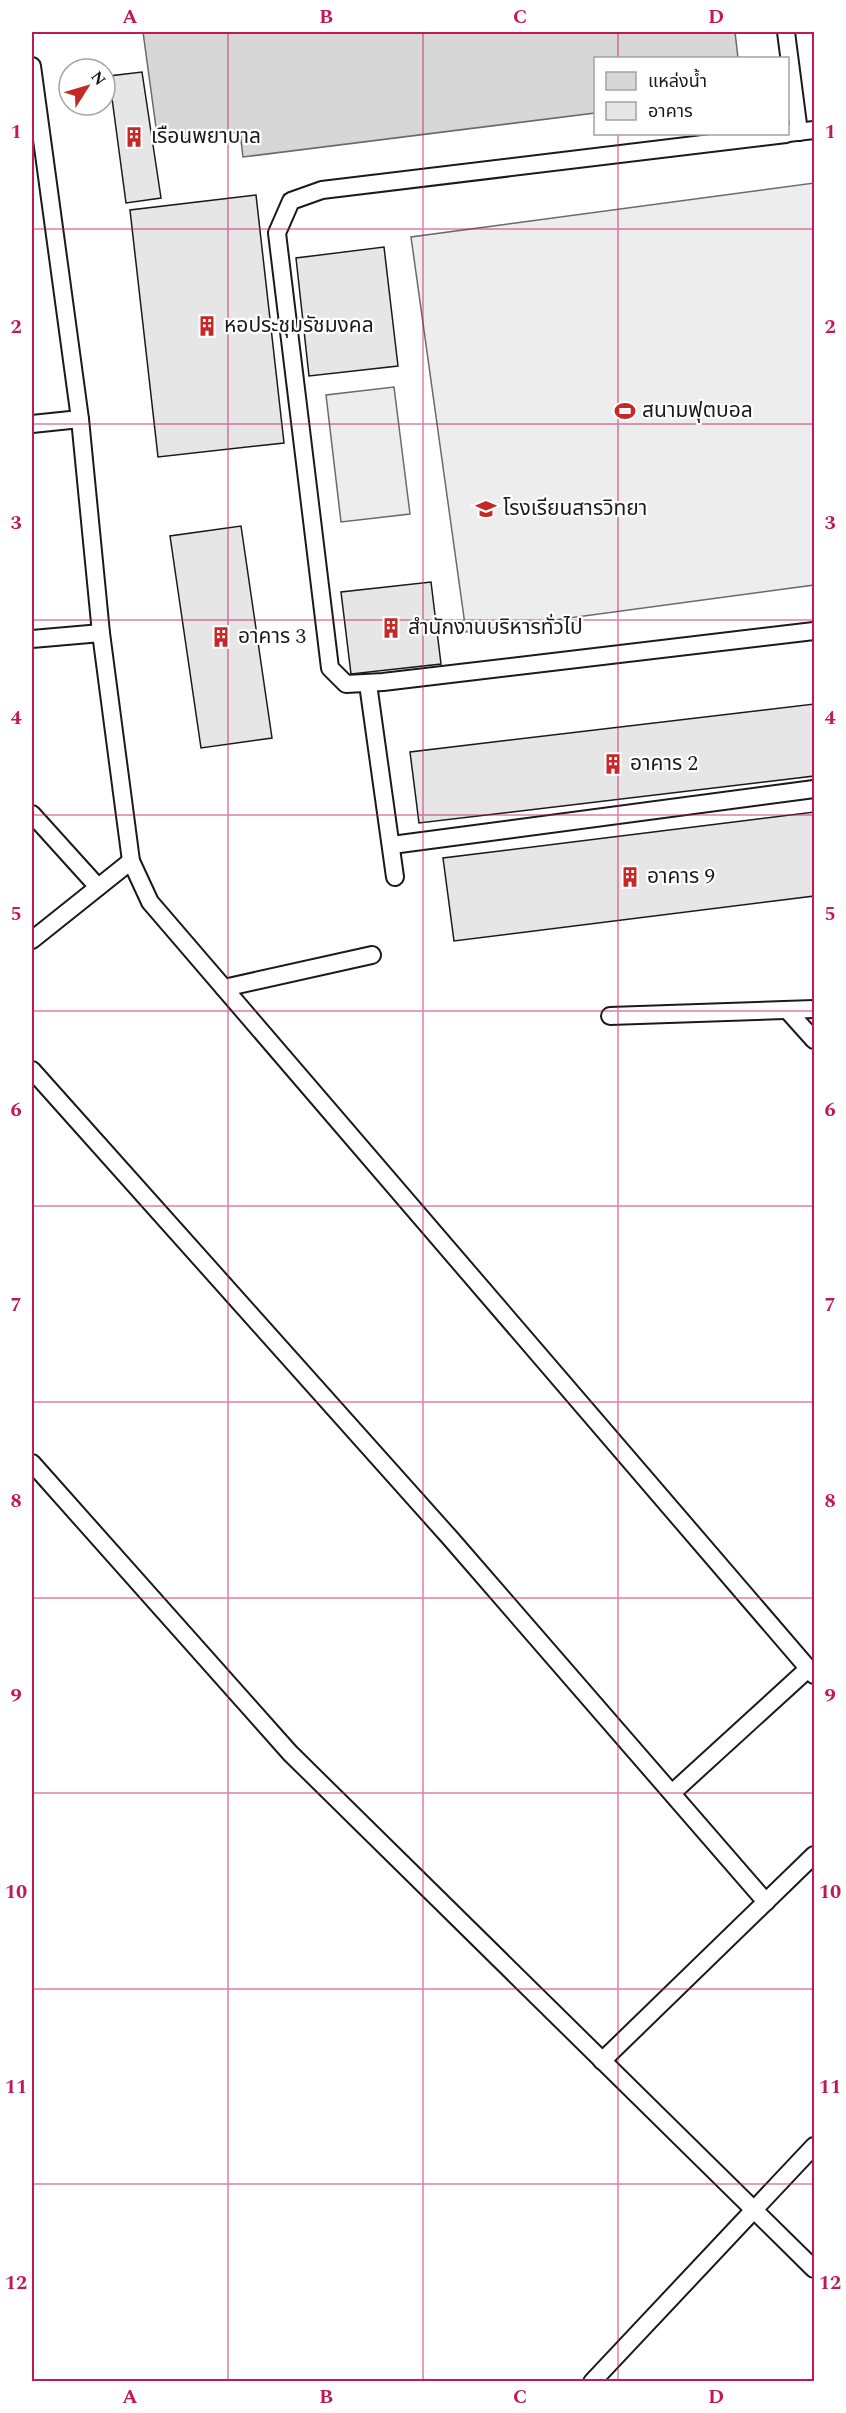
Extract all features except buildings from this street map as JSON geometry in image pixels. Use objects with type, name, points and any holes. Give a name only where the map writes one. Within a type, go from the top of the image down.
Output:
[{"type":"lane","points":[[786,32],[789,57]]},
{"type":"lane","points":[[789,59],[797,132]]},
{"type":"lane","points":[[32,66],[34,101],[80,419],[101,633],[131,861],[150,902],[812,1671],[672,1793]]},
{"type":"lane","points":[[772,135],[322,190],[291,201],[277,233],[330,668],[346,684],[368,684],[814,631]]},
{"type":"lane","points":[[32,424],[80,419]]},
{"type":"lane","points":[[32,639],[101,633]]},
{"type":"lane","points":[[368,684],[395,877]]},
{"type":"lane","points":[[392,844],[814,789]]},
{"type":"lane","points":[[32,814],[99,887]]},
{"type":"lane","points":[[32,940],[131,861]]},
{"type":"lane","points":[[224,988],[372,955]]},
{"type":"lane","points":[[610,1016],[814,1009]]},
{"type":"lane","points":[[788,1011],[814,1041]]},
{"type":"lane","points":[[32,1070],[451,1539],[766,1902]]},
{"type":"lane","points":[[32,1463],[290,1753],[814,2269]]},
{"type":"lane","points":[[602,2061],[814,1855]]},
{"type":"lane","points":[[592,2382],[814,2146]]},
{"type":"shaded area","name":"สนามฟุตบอล","points":[[814,183],[814,585],[466,632],[411,237]]},
{"type":"shaded area","points":[[394,387],[410,514],[341,522],[326,395]]},
{"type":"water","points":[[143,32],[735,32],[738,57],[594,57],[594,113],[243,157],[240,132],[158,142]]},
{"type":"place","name":"เรือนพยาบาล","points":[[134,137]]},
{"type":"place","name":"หอประชุมรัชมงคล","points":[[207,326]]},
{"type":"place","name":"สนามฟุตบอล","points":[[625,411]]},
{"type":"place","name":"โรงเรียนสารวิทยา","points":[[486,509]]},
{"type":"place","name":"สำนักงานบริหารทั่วไป","points":[[391,628]]},
{"type":"place","name":"อาคาร 3","points":[[221,637]]},
{"type":"place","name":"อาคาร 2","points":[[613,764]]},
{"type":"place","name":"อาคาร 9","points":[[630,877]]}]
